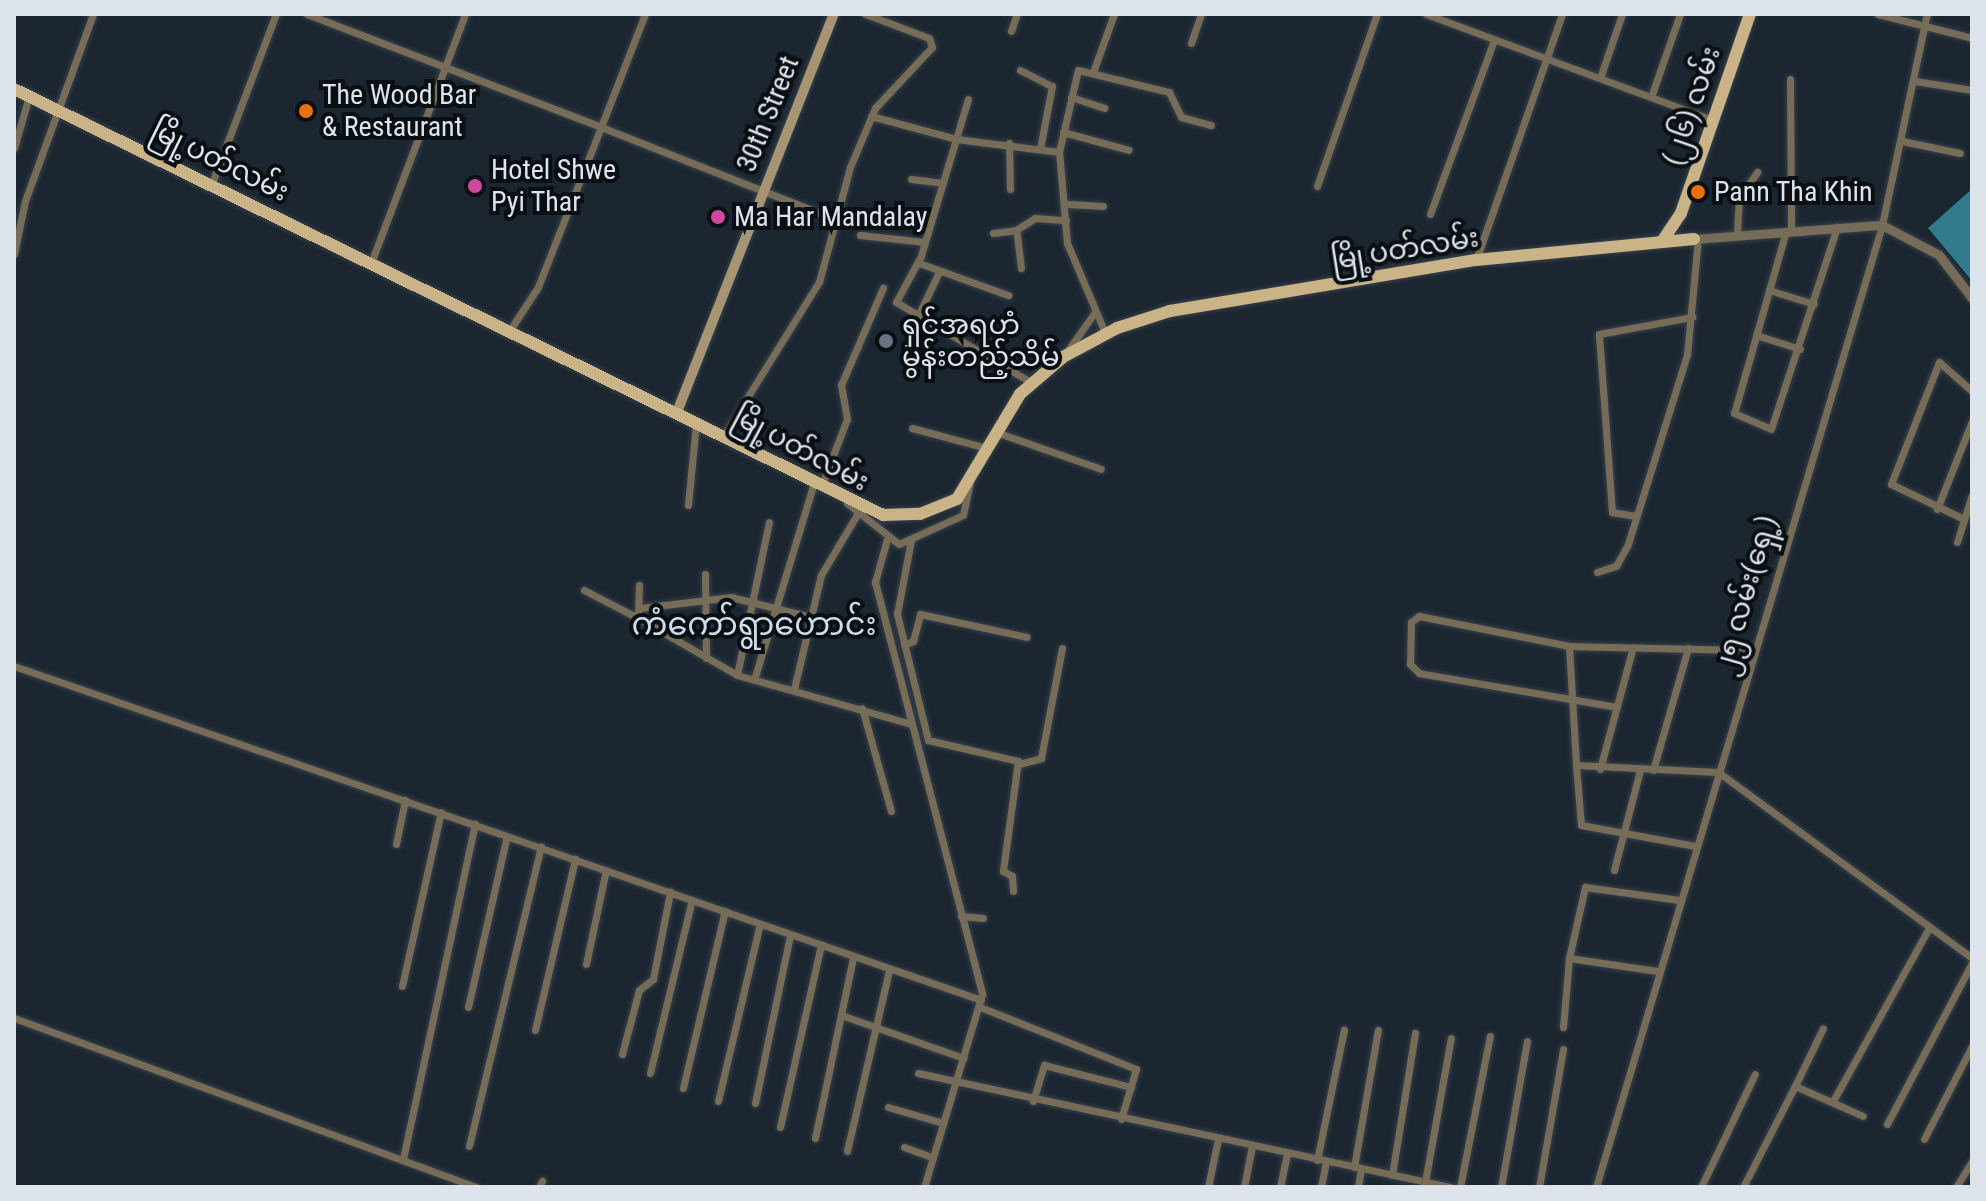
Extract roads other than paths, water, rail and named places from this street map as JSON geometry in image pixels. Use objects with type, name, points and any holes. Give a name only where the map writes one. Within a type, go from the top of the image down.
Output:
[{"type":"main road","name":"30th Street","points":[[677,412],[834,14]]},
{"type":"main road","name":"(၂၆) လမ်း","points":[[1663,240],[1681,213],[1750,14]]},
{"type":"main road","name":"မြို့ပတ်လမ်း","points":[[14,89],[696,421],[847,503],[910,516],[947,505],[970,482],[994,432],[1031,382],[1063,357],[1106,335],[1170,311],[1476,260],[1696,239]]},
{"type":"main road","points":[[1681,213],[1696,239]]},
{"type":"street","points":[[14,254],[57,108],[93,14]]},
{"type":"street","points":[[212,183],[276,14]]},
{"type":"street","points":[[307,14],[764,189],[837,220]]},
{"type":"street","points":[[371,263],[465,14]]},
{"type":"street","points":[[510,330],[538,287],[645,14]]},
{"type":"street","points":[[724,435],[794,330],[819,282],[871,116],[932,41],[865,14]]},
{"type":"street","points":[[1011,31],[1017,14]]},
{"type":"street","points":[[1093,72],[1114,14]]},
{"type":"street","points":[[1191,43],[1201,14]]},
{"type":"street","points":[[1317,186],[1377,14]]},
{"type":"street","points":[[1426,14],[1712,120]]},
{"type":"street","points":[[1476,260],[1562,14]]},
{"type":"street","points":[[1600,78],[1622,14]]},
{"type":"street","points":[[1651,97],[1680,14]]},
{"type":"street","points":[[1878,14],[1972,38]]},
{"type":"street","name":"၂၅ လမ်း(ရှေ့)","points":[[1596,1187],[1751,650],[1882,225],[1927,14]]},
{"type":"street","points":[[1430,214],[1494,40]]},
{"type":"street","points":[[1106,335],[1071,264],[1067,204],[1059,152],[1079,67],[1169,92],[1181,117],[1211,125]]},
{"type":"street","points":[[1020,70],[1052,86],[1040,149]]},
{"type":"street","points":[[1790,79],[1789,230],[1734,413],[1762,428],[1776,426],[1838,225]]},
{"type":"street","points":[[1915,81],[1972,90]]},
{"type":"street","points":[[14,148],[29,96]]},
{"type":"street","points":[[1071,97],[1104,108]]},
{"type":"street","points":[[968,99],[919,263],[896,299],[918,316],[1031,382]]},
{"type":"street","points":[[871,116],[956,139],[1009,143],[1059,152]]},
{"type":"street","points":[[1063,132],[1129,150]]},
{"type":"street","points":[[1902,141],[1960,153]]},
{"type":"street","points":[[1009,143],[1010,189]]},
{"type":"street","points":[[1737,234],[1739,198],[1757,172]]},
{"type":"street","points":[[911,179],[943,183]]},
{"type":"street","points":[[1067,204],[1103,206]]},
{"type":"street","points":[[993,233],[1016,230],[1035,218],[1066,220]]},
{"type":"street","points":[[1597,572],[1616,566],[1636,516],[1692,317],[1696,239],[1838,225],[1882,225],[1939,255],[1972,298]]},
{"type":"street","points":[[1016,230],[1021,268]]},
{"type":"street","points":[[860,235],[925,242]]},
{"type":"street","points":[[919,263],[1008,295]]},
{"type":"street","points":[[918,316],[939,272]]},
{"type":"street","points":[[754,680],[816,488],[847,419],[841,385],[883,288]]},
{"type":"street","points":[[1769,290],[1814,304]]},
{"type":"street","points":[[1063,357],[1095,312]]},
{"type":"street","points":[[1636,516],[1612,512],[1600,331],[1692,317]]},
{"type":"street","points":[[1756,335],[1800,349]]},
{"type":"street","points":[[1964,519],[1937,509],[1891,484],[1939,362],[1972,391]]},
{"type":"street","points":[[688,505],[696,421]]},
{"type":"street","points":[[1937,509],[1972,421]]},
{"type":"street","points":[[912,428],[987,448]]},
{"type":"street","points":[[994,432],[1101,469]]},
{"type":"street","points":[[847,503],[887,539],[911,540],[963,515],[970,482]]},
{"type":"street","points":[[1957,542],[1972,495]]},
{"type":"street","points":[[794,689],[811,617],[830,556],[858,513]]},
{"type":"street","points":[[737,675],[749,599],[769,522]]},
{"type":"street","points":[[887,539],[875,582],[908,723],[961,916],[981,1003],[924,1187]]},
{"type":"street","points":[[911,540],[897,614],[928,740],[1019,764],[1041,758],[1062,648]]},
{"type":"street","points":[[705,574],[706,658]]},
{"type":"street","points":[[638,618],[639,585]]},
{"type":"street","points":[[584,590],[737,675],[908,723]]},
{"type":"street","points":[[640,608],[704,598],[749,599],[811,617]]},
{"type":"street","points":[[904,645],[913,641],[920,614],[1027,637]]},
{"type":"street","points":[[1617,707],[1571,701],[1412,669],[1411,622],[1419,616],[1569,646],[1751,650]]},
{"type":"street","points":[[1569,646],[1578,822],[1695,846]]},
{"type":"street","points":[[1600,769],[1633,647]]},
{"type":"street","points":[[1653,770],[1688,648]]},
{"type":"street","points":[[14,666],[441,812],[981,1003],[1134,1067],[1121,1119]]},
{"type":"street","points":[[862,708],[891,811]]},
{"type":"street","points":[[1013,891],[1012,876],[1003,871],[1019,764]]},
{"type":"street","points":[[1576,765],[1600,769],[1718,772],[1972,961],[1887,1124]]},
{"type":"street","points":[[1614,870],[1640,770]]},
{"type":"street","points":[[396,844],[405,800]]},
{"type":"street","points":[[402,986],[441,812]]},
{"type":"street","points":[[403,1159],[475,824]]},
{"type":"street","points":[[468,1007],[507,836]]},
{"type":"street","points":[[469,1146],[541,847]]},
{"type":"street","points":[[535,1030],[575,859]]},
{"type":"street","points":[[586,964],[606,870]]},
{"type":"street","points":[[1563,1027],[1569,958],[1585,887],[1679,900]]},
{"type":"street","points":[[622,1054],[639,990],[653,979],[670,892]]},
{"type":"street","points":[[650,1073],[692,900]]},
{"type":"street","points":[[683,1088],[725,911]]},
{"type":"street","points":[[961,916],[983,918]]},
{"type":"street","points":[[718,1101],[760,924]]},
{"type":"street","points":[[1833,1101],[1929,928]]},
{"type":"street","points":[[755,1103],[790,936]]},
{"type":"street","points":[[780,1127],[821,945]]},
{"type":"street","points":[[815,1138],[853,958]]},
{"type":"street","points":[[1569,958],[1657,971]]},
{"type":"street","points":[[847,1151],[889,971]]},
{"type":"street","points":[[841,1015],[964,1058]]},
{"type":"street","points":[[14,1018],[476,1187]]},
{"type":"street","points":[[1743,1187],[1823,1028]]},
{"type":"street","points":[[1321,1187],[1322,1160],[1344,1030]]},
{"type":"street","points":[[1358,1187],[1358,1168],[1378,1030]]},
{"type":"street","points":[[1392,1175],[1415,1033]]},
{"type":"street","points":[[1460,1187],[1490,1036]]},
{"type":"street","points":[[1425,1182],[1451,1038]]},
{"type":"street","points":[[1501,1187],[1527,1041]]},
{"type":"street","points":[[1924,1139],[1972,1046]]},
{"type":"street","points":[[1539,1187],[1563,1049]]},
{"type":"street","points":[[1033,1101],[1044,1065],[1131,1087]]},
{"type":"street","points":[[918,1073],[956,1085],[1450,1187]]},
{"type":"street","points":[[1701,1187],[1755,1074]]},
{"type":"street","points":[[1795,1086],[1863,1116]]},
{"type":"street","points":[[888,1107],[943,1123]]},
{"type":"street","points":[[1208,1187],[1218,1139]]},
{"type":"street","points":[[1244,1187],[1252,1146]]},
{"type":"street","points":[[904,1147],[932,1157]]},
{"type":"street","points":[[1280,1187],[1287,1154]]},
{"type":"street","points":[[1956,1187],[1972,1161]]},
{"type":"street","points":[[1399,1187],[1402,1177]]},
{"type":"street","points":[[927,1178],[931,1187]]},
{"type":"water","points":[[1972,189],[1972,281],[1928,228]]},
{"type":"place","name":"The Wood Bar & Restaurant","points":[[306,111]]},
{"type":"place","name":"Hotel Shwe Pyi Thar","points":[[475,186]]},
{"type":"place","name":"Pann Tha Khin","points":[[1698,192]]},
{"type":"place","name":"Ma Har Mandalay","points":[[718,217]]},
{"type":"place","name":"ရှင်အရဟံ မွန်းတည့်သိမ်","points":[[886,341]]},
{"type":"district","name":"ကံကော်ရွာဟောင်း","points":[[754,624]]}]
